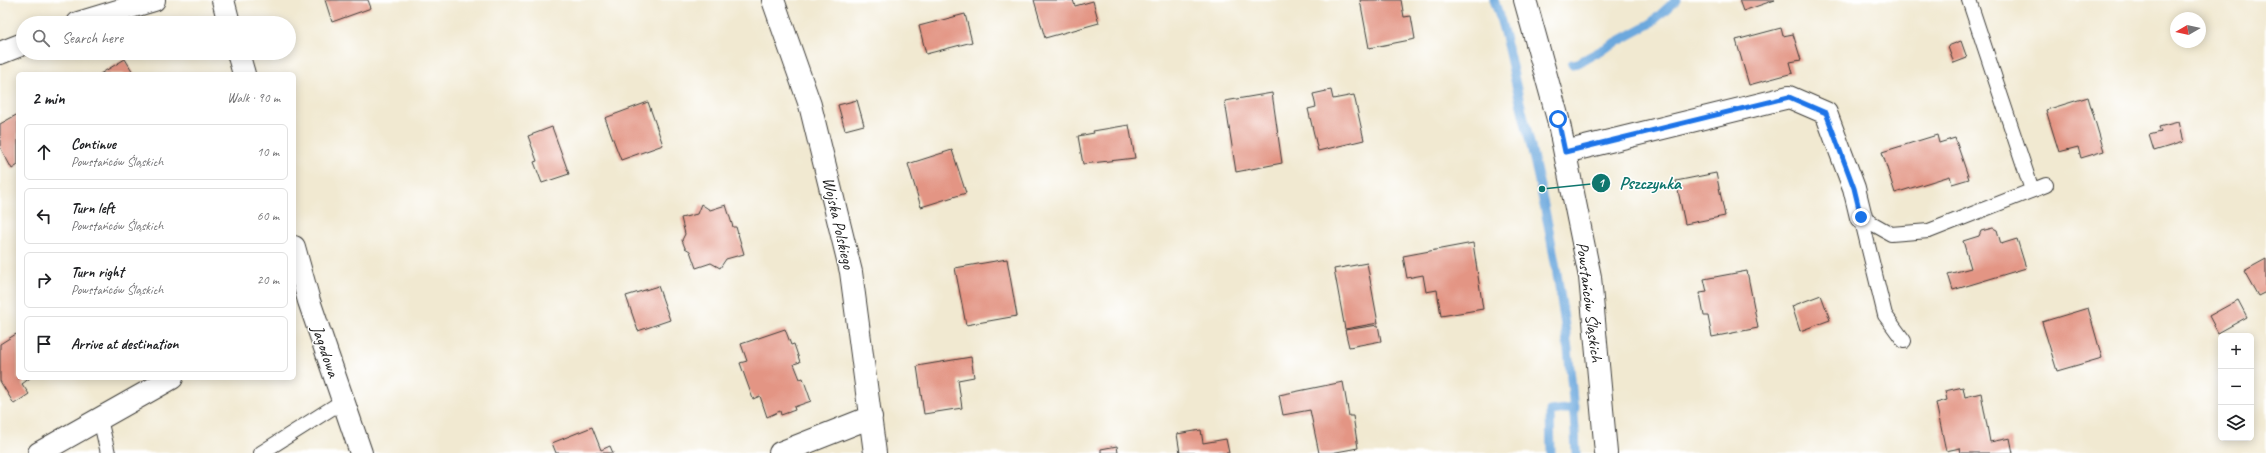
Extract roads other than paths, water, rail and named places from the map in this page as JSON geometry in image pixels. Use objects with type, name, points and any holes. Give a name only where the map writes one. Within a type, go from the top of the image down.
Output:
[{"type":"street","points":[[101,16],[154,0]]},
{"type":"street","points":[[223,0],[227,16]]},
{"type":"street","name":"Wojska Polskiego","points":[[773,0],[810,104],[851,272],[875,453]]},
{"type":"street","name":"Powstańców Śląskich","points":[[1525,0],[1558,119],[1590,277],[1606,453]]},
{"type":"street","points":[[0,53],[16,47]]},
{"type":"street","points":[[240,60],[243,72]]},
{"type":"street","points":[[1565,152],[1789,97],[1826,113],[1854,188],[1861,217]]},
{"type":"street","name":"Jagodowa","points":[[296,262],[302,305],[343,401],[361,453]]},
{"type":"street","points":[[39,453],[168,380]]},
{"type":"street","points":[[780,453],[871,417]]},
{"type":"lane","points":[[1969,0],[2032,190]]},
{"type":"lane","points":[[1861,217],[1891,234],[1929,231],[2046,184]]},
{"type":"lane","points":[[1861,217],[1885,315],[1904,341]]},
{"type":"lane","points":[[260,453],[343,401]]},
{"type":"lane","points":[[100,419],[108,453]]},
{"type":"waterway","points":[[1494,0],[1506,39],[1532,149],[1558,278],[1570,365],[1576,453]]},
{"type":"waterway","points":[[1572,64],[1578,63],[1650,24],[1676,0]]},
{"type":"waterway","points":[[1551,453],[1550,411],[1575,408]]},
{"type":"place","name":"Pszczynka","points":[[1542,189]]}]
